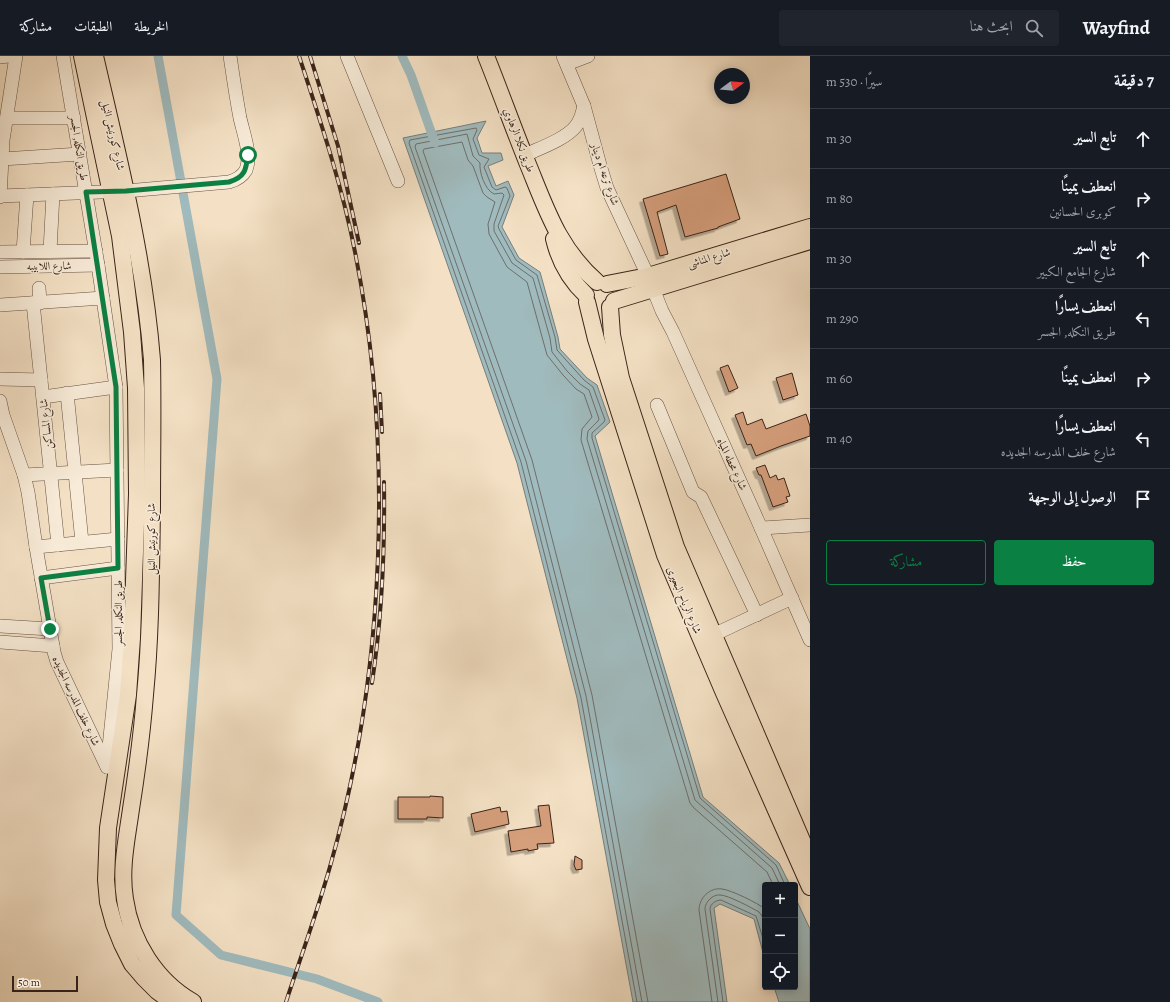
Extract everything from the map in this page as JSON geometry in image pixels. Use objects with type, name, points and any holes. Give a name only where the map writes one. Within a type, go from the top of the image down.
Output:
[{"type":"main road","name":"شارع كورنيش النيل","points":[[82,56],[119,191],[135,233],[150,331],[152,360],[151,593],[147,673],[136,776],[125,857],[123,878],[124,898],[131,924],[145,955],[172,987],[193,1002]]},
{"type":"main road","name":"شارع كورنيش النيل","points":[[95,56],[119,191],[120,236],[135,360],[136,486],[131,662],[128,695],[108,828],[106,880],[108,902],[116,930],[132,964],[158,996],[172,1002]]},
{"type":"main road","name":"طريق نكلا الرهاوي","points":[[486,56],[552,223],[576,262],[586,273],[602,283]]},
{"type":"main road","name":"طريق نكلا الرهاوي","points":[[552,223],[556,246],[565,268],[586,298]]},
{"type":"main road","name":"شارع المناشى","points":[[612,304],[651,282],[810,228]]},
{"type":"main road","name":"شارع المناشى","points":[[602,283],[651,282],[810,241]]},
{"type":"main road","points":[[602,283],[614,292],[612,304],[606,310],[600,311],[595,310],[590,306],[586,298],[590,287],[602,283]]},
{"type":"main road","name":"شارع الرياح البحيرى","points":[[586,298],[596,339],[666,555],[724,693],[810,887]]},
{"type":"main road","name":"شارع الرياح البحيرى","points":[[612,304],[612,335],[621,378],[668,526],[683,567],[810,859]]},
{"type":"main road","points":[[596,339],[612,335]]},
{"type":"street","points":[[0,57],[8,56]]},
{"type":"street","points":[[16,56],[6,83],[6,118],[3,140],[0,196],[149,189],[229,182],[239,178],[246,169],[248,155],[240,118],[230,56]]},
{"type":"street","name":"طريق النكله, الجسر","points":[[63,56],[96,251],[116,387],[119,649],[107,767]]},
{"type":"street","points":[[347,56],[398,181]]},
{"type":"street","points":[[565,60],[588,56]]},
{"type":"street","name":"شارع ترعه ام دينار","points":[[565,60],[584,106],[607,188],[651,282]]},
{"type":"street","points":[[525,155],[570,133],[577,126],[582,117],[584,106]]},
{"type":"street","points":[[6,118],[74,118]]},
{"type":"street","points":[[2,159],[80,154]]},
{"type":"street","points":[[50,251],[53,194]]},
{"type":"street","points":[[23,252],[27,195]]},
{"type":"street","points":[[0,252],[96,251]]},
{"type":"street","name":"شارع اللابيبه","points":[[0,267],[98,265]]},
{"type":"street","name":"شارع محطه المياه","points":[[651,282],[662,311],[673,332],[762,528],[810,640]]},
{"type":"street","name":"شارع المساكن","points":[[39,288],[37,303],[41,380],[58,545]]},
{"type":"street","points":[[0,306],[103,298]]},
{"type":"street","points":[[0,379],[41,380]]},
{"type":"street","points":[[43,397],[116,387]]},
{"type":"street","points":[[67,393],[82,542]]},
{"type":"street","name":"شارع خلف المدرسه الجديده","points":[[0,406],[24,475],[28,492],[41,578],[57,662],[107,767],[114,788]]},
{"type":"street","points":[[657,406],[693,492],[701,498],[757,615]]},
{"type":"street","points":[[24,475],[117,470]]},
{"type":"street","points":[[762,528],[810,525]]},
{"type":"street","points":[[36,547],[118,539]]},
{"type":"street","points":[[41,578],[118,568]]},
{"type":"street","points":[[713,635],[792,598]]},
{"type":"street","points":[[0,626],[50,629]]},
{"type":"street","points":[[0,642],[53,646]]},
{"type":"water","points":[[486,121],[477,138],[482,153],[501,153],[503,160],[488,166],[496,186],[508,181],[514,195],[502,227],[519,258],[540,272],[560,349],[587,378],[597,385],[610,422],[595,436],[703,797],[779,863],[788,882],[762,882],[762,949],[754,919],[720,904],[714,908],[727,1002],[633,1002],[577,698],[517,463],[403,138]]},
{"type":"water","points":[[798,903],[810,929],[810,1002],[779,1002],[775,990],[798,990]]},
{"type":"building","points":[[726,174],[740,219],[718,228],[685,237],[676,205],[657,212],[668,254],[660,256],[643,199]]},
{"type":"building","points":[[728,365],[738,388],[729,392],[720,368]]},
{"type":"building","points":[[792,373],[798,395],[783,400],[776,378]]},
{"type":"building","points":[[743,412],[747,425],[762,419],[766,429],[806,414],[810,426],[810,436],[756,456],[751,444],[747,445],[735,415]]},
{"type":"building","points":[[765,465],[770,478],[776,475],[778,480],[784,478],[790,496],[786,497],[788,502],[773,507],[761,475],[759,475],[756,468]]},
{"type":"building","points":[[398,797],[443,797],[443,818],[427,817],[427,819],[398,819]]},
{"type":"building","points":[[549,805],[554,843],[537,844],[538,849],[511,852],[508,831],[541,826],[538,806]]},
{"type":"building","points":[[500,807],[501,812],[507,811],[509,824],[475,832],[471,814]]},
{"type":"building","points":[[575,856],[582,860],[582,869],[576,870],[574,865]]},
{"type":"waterway","points":[[158,56],[217,379],[176,915],[221,955],[317,979],[378,1002]]},
{"type":"waterway","points":[[402,56],[411,75],[435,143]]},
{"type":"railway","points":[[286,1002],[326,881],[349,790],[363,714],[373,637],[378,559],[379,481],[375,403],[367,326],[355,252],[344,202],[299,56]]},
{"type":"railway","points":[[310,56],[338,146],[359,243]]},
{"type":"railway","points":[[380,394],[382,432]]},
{"type":"railway","points":[[372,683],[382,583],[384,482]]},
{"type":"route","points":[[50,629],[41,578],[118,568],[116,387],[86,192],[126,191],[229,182],[239,178],[246,169],[248,155]]}]
